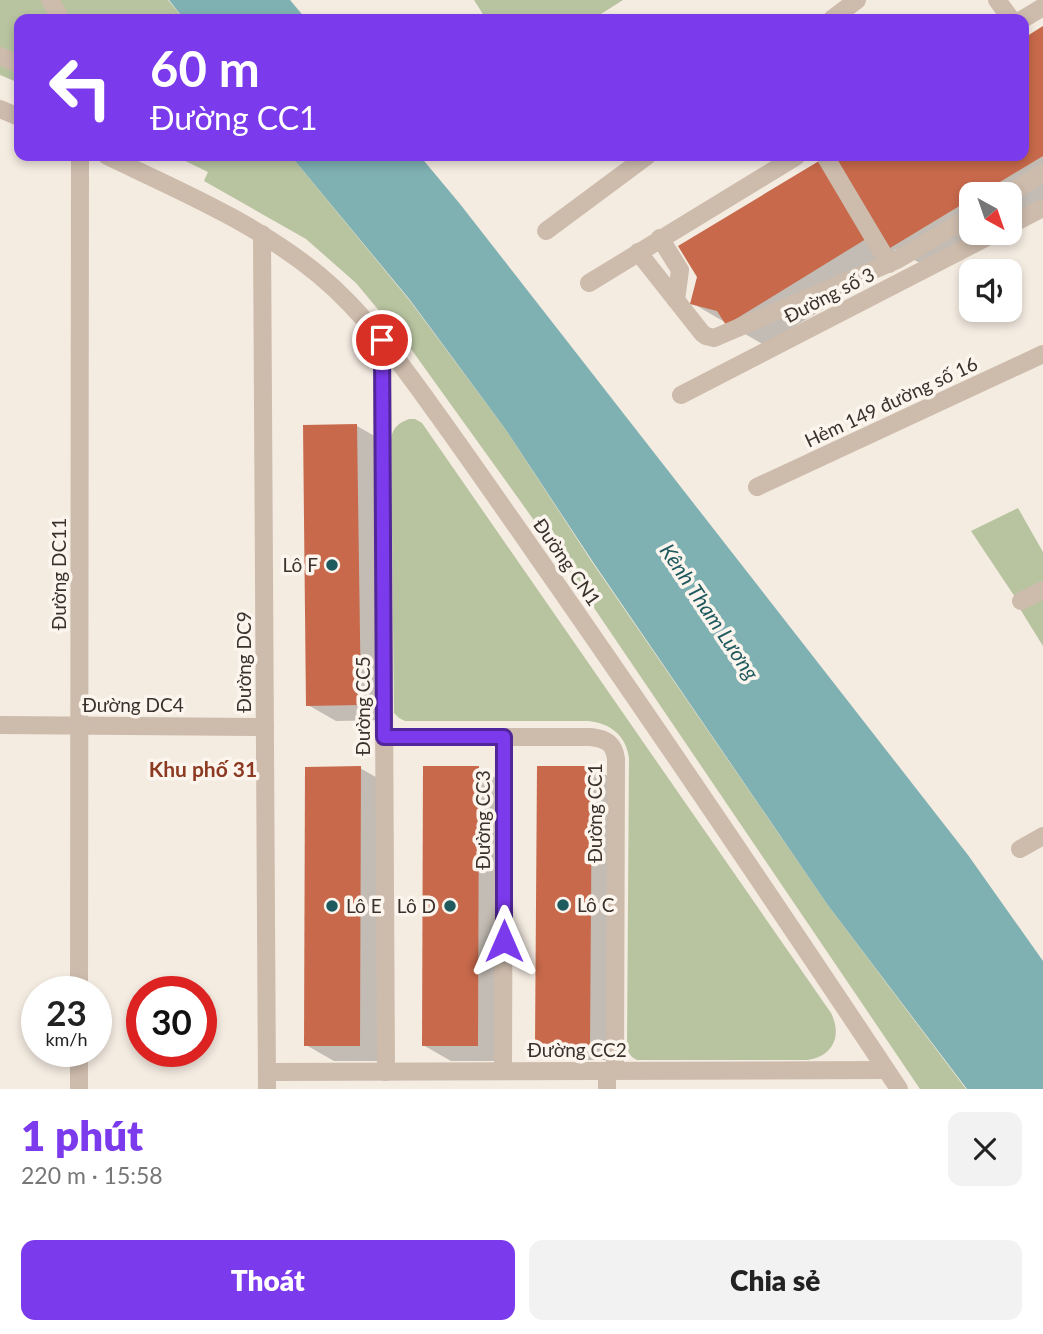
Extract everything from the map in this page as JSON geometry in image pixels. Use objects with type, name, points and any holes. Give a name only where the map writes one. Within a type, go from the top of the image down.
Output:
[{"type":"street","points":[[839,14],[858,0]]},
{"type":"street","name":"Đường DC11","points":[[79,976],[80,161]]},
{"type":"street","name":"Đường CN1","points":[[117,161],[262,234],[320,276],[382,340],[489,486],[637,699],[899,1089]]},
{"type":"street","points":[[546,231],[640,161]]},
{"type":"street","points":[[589,283],[789,161]]},
{"type":"street","points":[[828,161],[889,264]]},
{"type":"street","points":[[1022,186],[1043,173]]},
{"type":"street","points":[[1022,221],[1040,215]]},
{"type":"street","points":[[638,251],[702,333],[714,338],[889,264],[959,223]]},
{"type":"street","name":"Đường DC9","points":[[262,234],[267,1080]]},
{"type":"street","points":[[660,238],[680,270],[676,300]]},
{"type":"street","name":"Đường số 3","points":[[681,395],[972,245]]},
{"type":"street","name":"Đường CC5","points":[[382,340],[386,1072]]},
{"type":"street","name":"Hẻm 149 đường số 16","points":[[757,487],[1043,354]]},
{"type":"street","points":[[1021,601],[1043,590]]},
{"type":"street","name":"Đường DC4","points":[[0,726],[265,727]]},
{"type":"street","name":"Đường CC1","points":[[384,737],[591,737],[610,743],[615,750],[610,1077]]},
{"type":"street","name":"Đường CC3","points":[[503,1071],[504,737]]},
{"type":"street","points":[[1020,849],[1043,836]]},
{"type":"street","points":[[79,1067],[79,1089]]},
{"type":"street","name":"Đường CC2","points":[[267,1080],[386,1072],[503,1071],[610,1077],[886,1070]]},
{"type":"green space","points":[[0,0],[168,0],[180,14],[14,14],[14,81],[0,75]]},
{"type":"green space","points":[[474,0],[623,0],[601,14],[483,14]]},
{"type":"green space","points":[[185,161],[295,161],[410,301],[506,430],[592,562],[827,904],[966,1089],[920,1089],[546,537],[411,349],[356,283],[306,239],[204,181],[208,172]]},
{"type":"green space","points":[[409,419],[422,423],[831,1013],[836,1029],[835,1036],[830,1049],[824,1054],[808,1060],[637,1060],[629,1054],[629,758],[621,737],[616,732],[603,724],[588,721],[405,721],[394,713],[391,438],[397,426]]},
{"type":"green space","points":[[1018,508],[1043,552],[1043,582],[1015,597],[971,531]]},
{"type":"green space","points":[[1043,597],[1043,646],[1020,609]]},
{"type":"water","points":[[169,0],[290,0],[302,14],[180,14]]},
{"type":"water","name":"Kênh Tham Lương","points":[[295,161],[424,161],[460,204],[968,855],[1043,961],[1043,1089],[967,1089],[827,904],[506,430],[410,300]]},
{"type":"building","points":[[1043,26],[1043,156],[1000,182],[959,182],[959,206],[890,248],[853,187],[866,239],[726,325],[717,311],[690,304],[697,277],[678,246],[819,161],[1029,161],[1029,35]]},
{"type":"building","name":"Lô F","points":[[357,424],[361,705],[306,706],[303,425]]},
{"type":"building","name":"Lô E","points":[[361,766],[360,1046],[304,1046],[305,767]]},
{"type":"building","name":"Lô D","points":[[423,766],[479,766],[478,1046],[422,1046]]},
{"type":"building","name":"Lô C","points":[[537,766],[592,766],[590,1045],[535,1045]]},
{"type":"place","name":"Lô F","points":[[332,565]]},
{"type":"place","name":"Lô C","points":[[563,905]]},
{"type":"place","name":"Lô E","points":[[332,906]]},
{"type":"place","name":"Lô D","points":[[450,906]]},
{"type":"district","name":"Khu phố 31","points":[[203,770]]},
{"type":"route","points":[[382,340],[384,737],[504,737],[504,941]]}]
